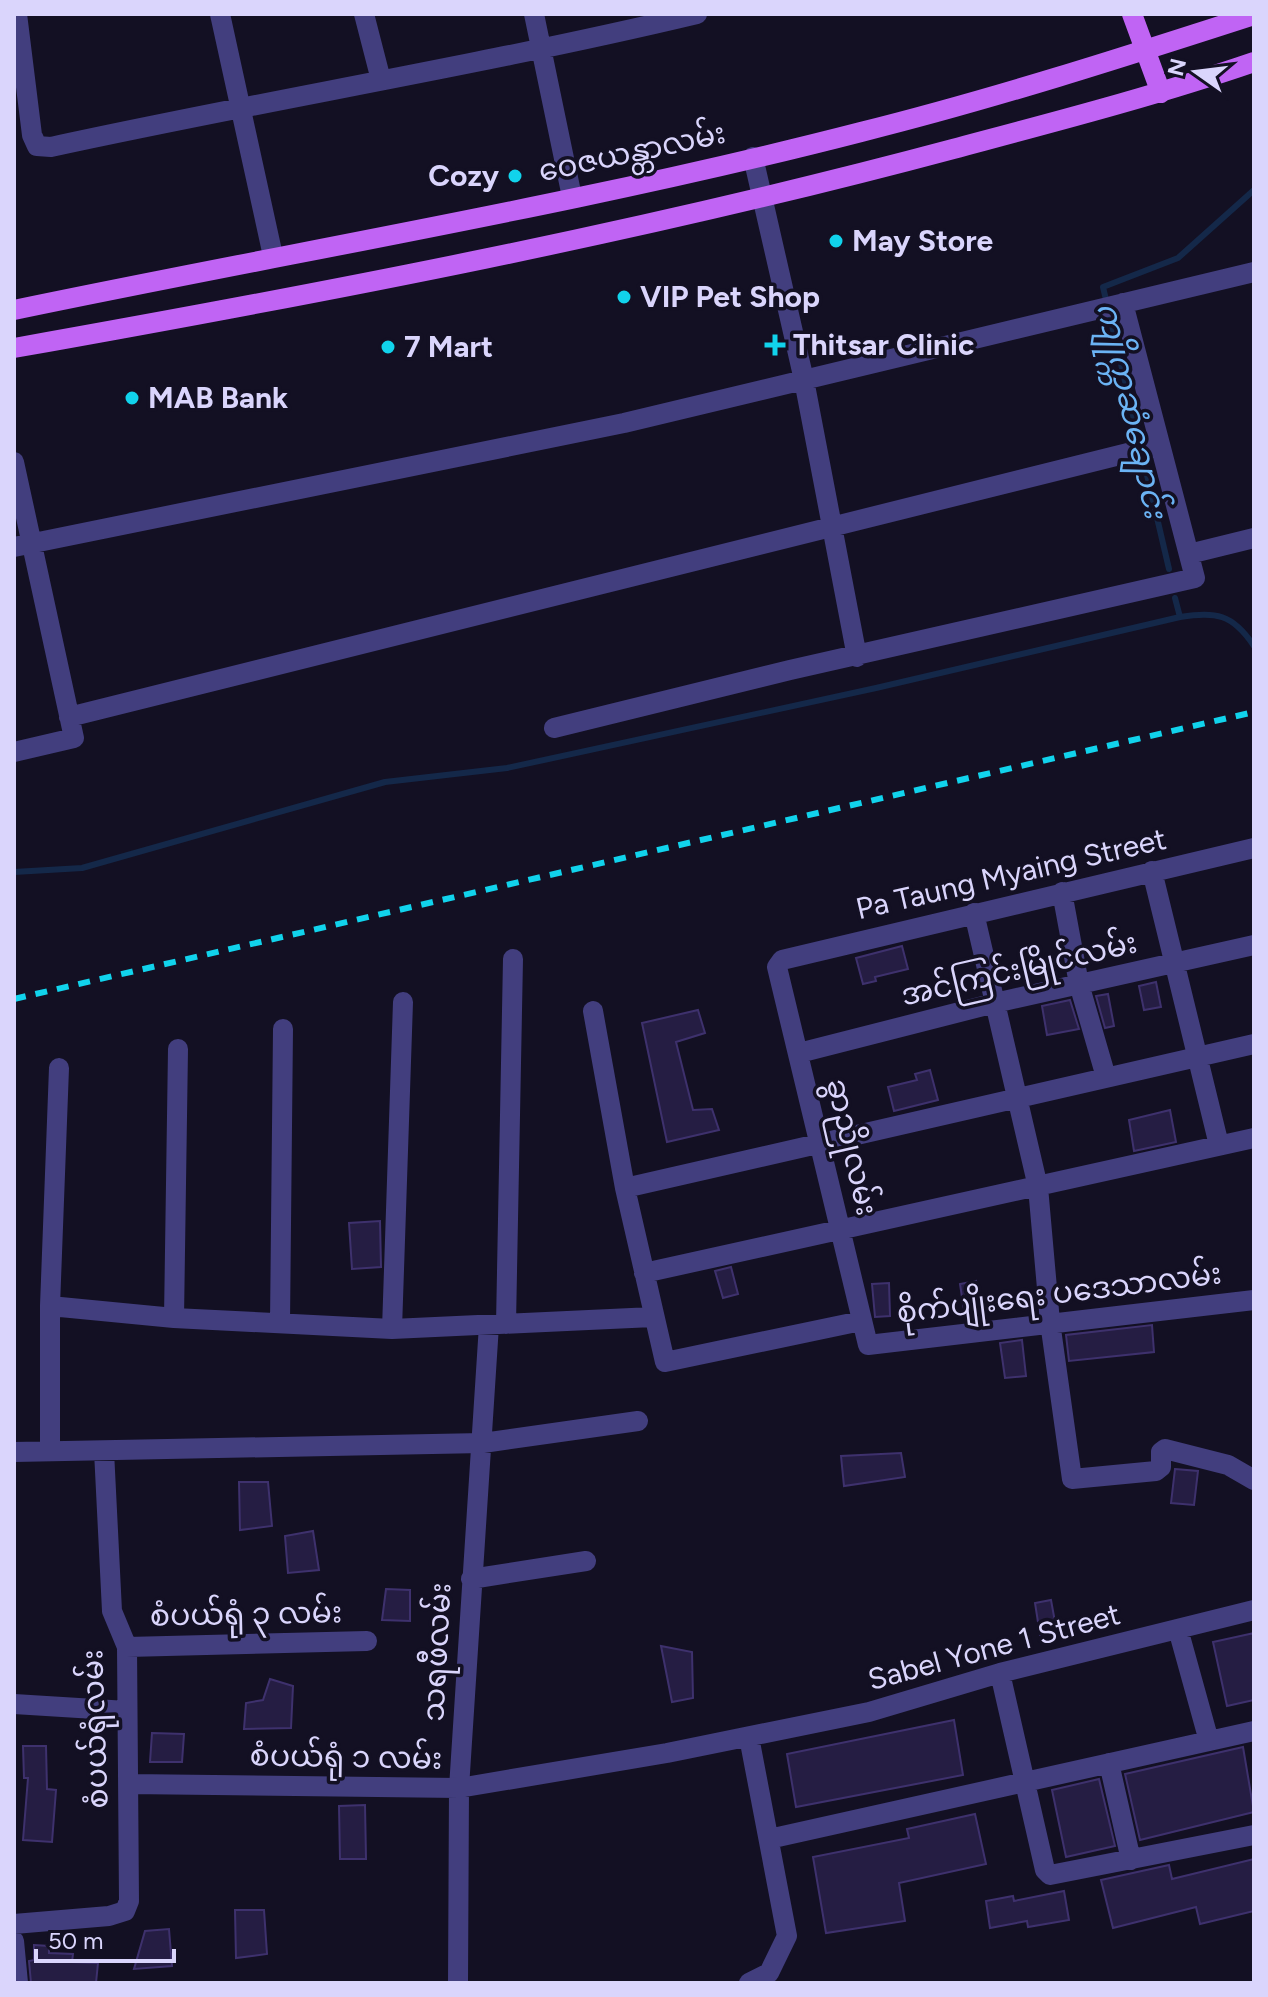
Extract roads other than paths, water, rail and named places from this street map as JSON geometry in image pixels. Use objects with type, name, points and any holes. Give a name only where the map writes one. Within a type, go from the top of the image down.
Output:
[{"type":"main road","points":[[1132,14],[1161,93]]},
{"type":"main road","name":"ဝေဇယန္တာလမ်း","points":[[14,310],[572,197],[861,132],[1145,50],[1254,15]]},
{"type":"main road","points":[[14,348],[346,289],[763,200],[1161,93],[1254,62]]},
{"type":"street","points":[[17,14],[32,135],[37,146],[51,147],[240,106],[542,51],[697,14]]},
{"type":"street","points":[[220,14],[273,256]]},
{"type":"street","points":[[364,14],[381,80]]},
{"type":"street","points":[[534,14],[572,197]]},
{"type":"street","points":[[753,157],[804,380],[857,657]]},
{"type":"street","points":[[23,545],[624,423],[1254,272]]},
{"type":"street","points":[[554,728],[790,670],[1195,578],[1123,303]]},
{"type":"street","points":[[69,717],[1160,445]]},
{"type":"street","points":[[14,462],[23,545],[74,738],[14,752]]},
{"type":"street","points":[[1189,554],[1254,538]]},
{"type":"street","name":"Pa Taung Myaing Street","points":[[782,960],[1254,848]]},
{"type":"street","points":[[1152,871],[1219,1145]]},
{"type":"street","points":[[1062,892],[1079,984],[1106,1077]]},
{"type":"street","points":[[974,913],[1038,1187],[1050,1322],[1072,1479],[1156,1471],[1161,1467],[1161,1452],[1165,1449],[1228,1465],[1254,1480]]},
{"type":"street","name":"အင်ကြင်းမြိုင်လမ်း","points":[[799,1053],[995,1003],[1254,945]]},
{"type":"street","name":"သရဖီလမ်း","points":[[458,1983],[459,1788],[471,1579],[498,1324],[513,959]]},
{"type":"street","name":"ခွာညိုလမ်း","points":[[782,960],[777,975],[822,1145],[865,1342],[872,1346]]},
{"type":"street","points":[[392,1329],[403,1002]]},
{"type":"street","points":[[593,1011],[625,1188],[662,1358],[673,1362],[861,1321]]},
{"type":"street","points":[[280,1323],[283,1029]]},
{"type":"street","points":[[625,1188],[1254,1044]]},
{"type":"street","points":[[174,1318],[178,1049]]},
{"type":"street","points":[[50,1451],[50,1306],[59,1068]]},
{"type":"street","points":[[644,1273],[1254,1138]]},
{"type":"street","name":"စိုက်ပျိုးရေး ပဒေသာလမ်း","points":[[872,1346],[1050,1322],[1254,1300]]},
{"type":"street","points":[[50,1306],[174,1318],[392,1329],[653,1317]]},
{"type":"street","points":[[14,1452],[483,1443],[638,1421]]},
{"type":"street","name":"စံပယ်ရုံလမ်း","points":[[14,1924],[109,1916],[125,1911],[129,1901],[127,1647],[112,1611],[104,1451]]},
{"type":"street","points":[[471,1579],[586,1561]]},
{"type":"street","name":"Sabel Yone 1 Street","points":[[749,1737],[869,1712],[1000,1673],[1254,1610]]},
{"type":"street","points":[[1178,1629],[1209,1741]]},
{"type":"street","name":"စံပယ်ရုံ ၃ လမ်း","points":[[127,1647],[367,1641]]},
{"type":"street","points":[[1000,1673],[1023,1783],[1045,1870],[1050,1875],[1254,1835]]},
{"type":"street","points":[[14,1704],[127,1711]]},
{"type":"street","points":[[769,1839],[1254,1731]]},
{"type":"street","points":[[749,1737],[787,1936],[769,1973],[749,1983]]},
{"type":"street","name":"စံပယ်ရုံ ၁ လမ်း","points":[[129,1784],[459,1788],[749,1737]]},
{"type":"street","points":[[1109,1763],[1131,1860]]},
{"type":"street","points":[[14,1941],[18,1983]]},
{"type":"waterway","name":"ကျိုက္ကဆံချောင်း","points":[[1169,569],[1103,287],[1178,258],[1254,190]]},
{"type":"waterway","name":"ကျိုက္ကဆံချောင်း","points":[[1175,598],[1180,617]]},
{"type":"waterway","points":[[14,872],[82,868],[385,782],[507,768],[876,688],[1180,617],[1222,617],[1238,627],[1254,646]]},
{"type":"railway","points":[[14,999],[1254,712]]},
{"type":"place","name":"Cozy","points":[[515,176]]},
{"type":"place","name":"May Store","points":[[836,241]]},
{"type":"place","name":"VIP Pet Shop","points":[[624,297]]},
{"type":"place","name":"Thitsar Clinic","points":[[775,345]]},
{"type":"place","name":"7 Mart","points":[[388,347]]},
{"type":"place","name":"MAB Bank","points":[[132,398]]}]
